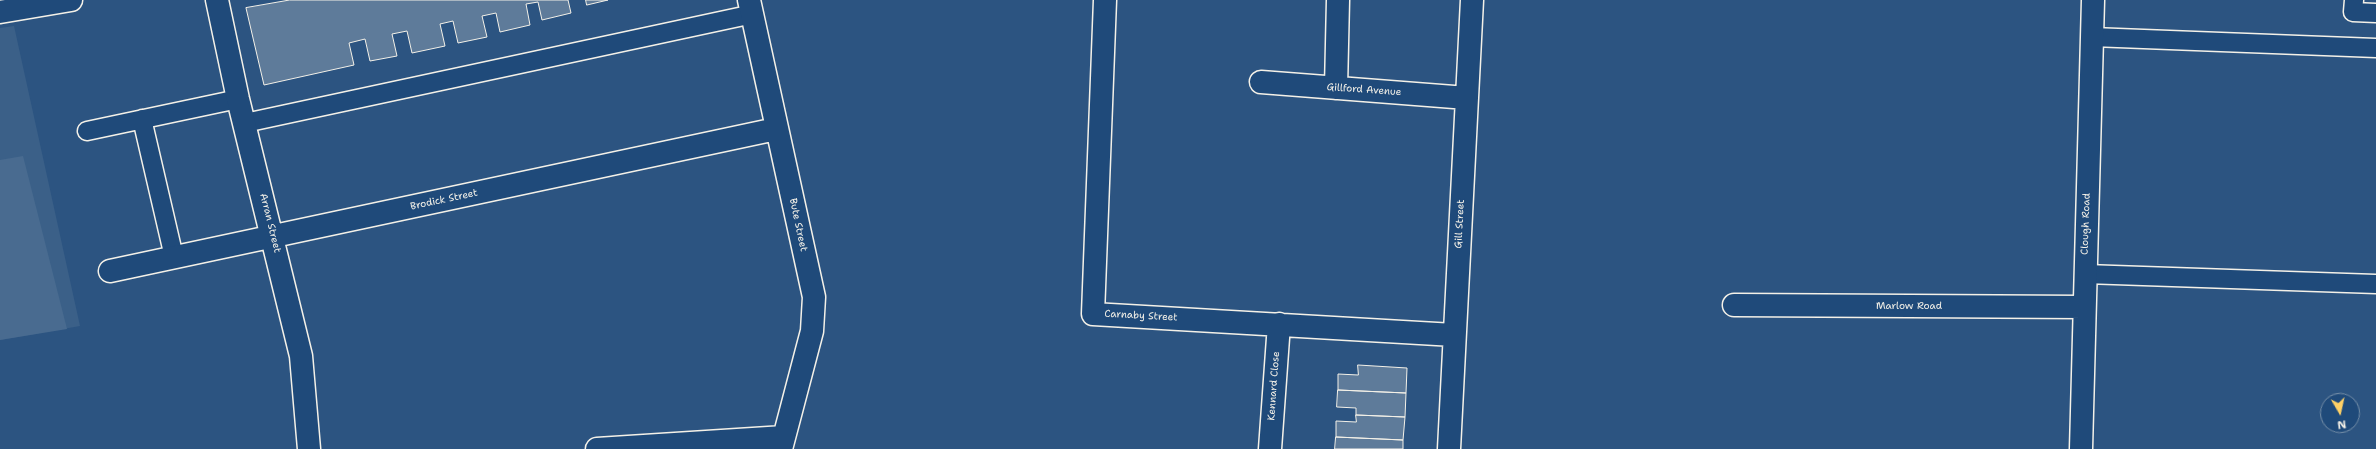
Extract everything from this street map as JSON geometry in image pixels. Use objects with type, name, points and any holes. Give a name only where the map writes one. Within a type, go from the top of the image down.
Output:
[{"type":"street","points":[[0,12],[71,0]]},
{"type":"street","name":"Arran Street","points":[[217,0],[238,99],[301,356],[309,449]]},
{"type":"street","name":"Carnaby Street","points":[[1105,0],[1094,314],[1454,335]]},
{"type":"street","points":[[1336,88],[1338,0]]},
{"type":"street","name":"Gill Street","points":[[1449,449],[1472,0]]},
{"type":"street","name":"Clough Road","points":[[2081,449],[2093,0]]},
{"type":"street","name":"Bute Street","points":[[751,7],[776,128],[814,297],[812,331],[782,443]]},
{"type":"street","name":"Gillford Avenue","points":[[1261,82],[1467,98]]},
{"type":"street","name":"Brodick Street","points":[[110,271],[776,128]]},
{"type":"street","name":"Marlow Road","points":[[1734,305],[2084,307]]},
{"type":"street","name":"Kennard Close","points":[[1270,449],[1279,324]]},
{"type":"street","points":[[597,449],[782,443]]},
{"type":"lane","points":[[2354,0],[2353,12],[2376,13]]},
{"type":"lane","points":[[245,123],[751,7]]},
{"type":"lane","points":[[2092,37],[2376,48]]},
{"type":"lane","points":[[87,131],[238,99]]},
{"type":"lane","points":[[142,119],[174,257]]},
{"type":"lane","points":[[2085,274],[2376,284]]},
{"type":"shaded area","points":[[14,26],[80,326],[0,340],[0,28]]},
{"type":"shaded area","points":[[23,156],[67,329],[0,340],[0,160]]},
{"type":"building","points":[[290,0],[568,0],[571,13],[542,20],[538,2],[526,4],[530,25],[500,32],[496,13],[482,16],[487,37],[458,43],[453,21],[440,24],[445,46],[412,53],[407,31],[392,34],[397,56],[370,61],[365,39],[349,43],[354,65],[264,85],[246,8]]},
{"type":"building","points":[[586,0],[608,0],[587,5]]},
{"type":"building","points":[[1358,365],[1407,368],[1406,393],[1338,390],[1338,374],[1358,375]]},
{"type":"building","points":[[1338,390],[1406,393],[1405,417],[1356,415],[1356,408],[1337,407]]},
{"type":"building","points":[[1356,415],[1405,417],[1403,440],[1336,437],[1336,421],[1356,422]]},
{"type":"building","points":[[1336,437],[1403,440],[1403,449],[1335,449]]}]
